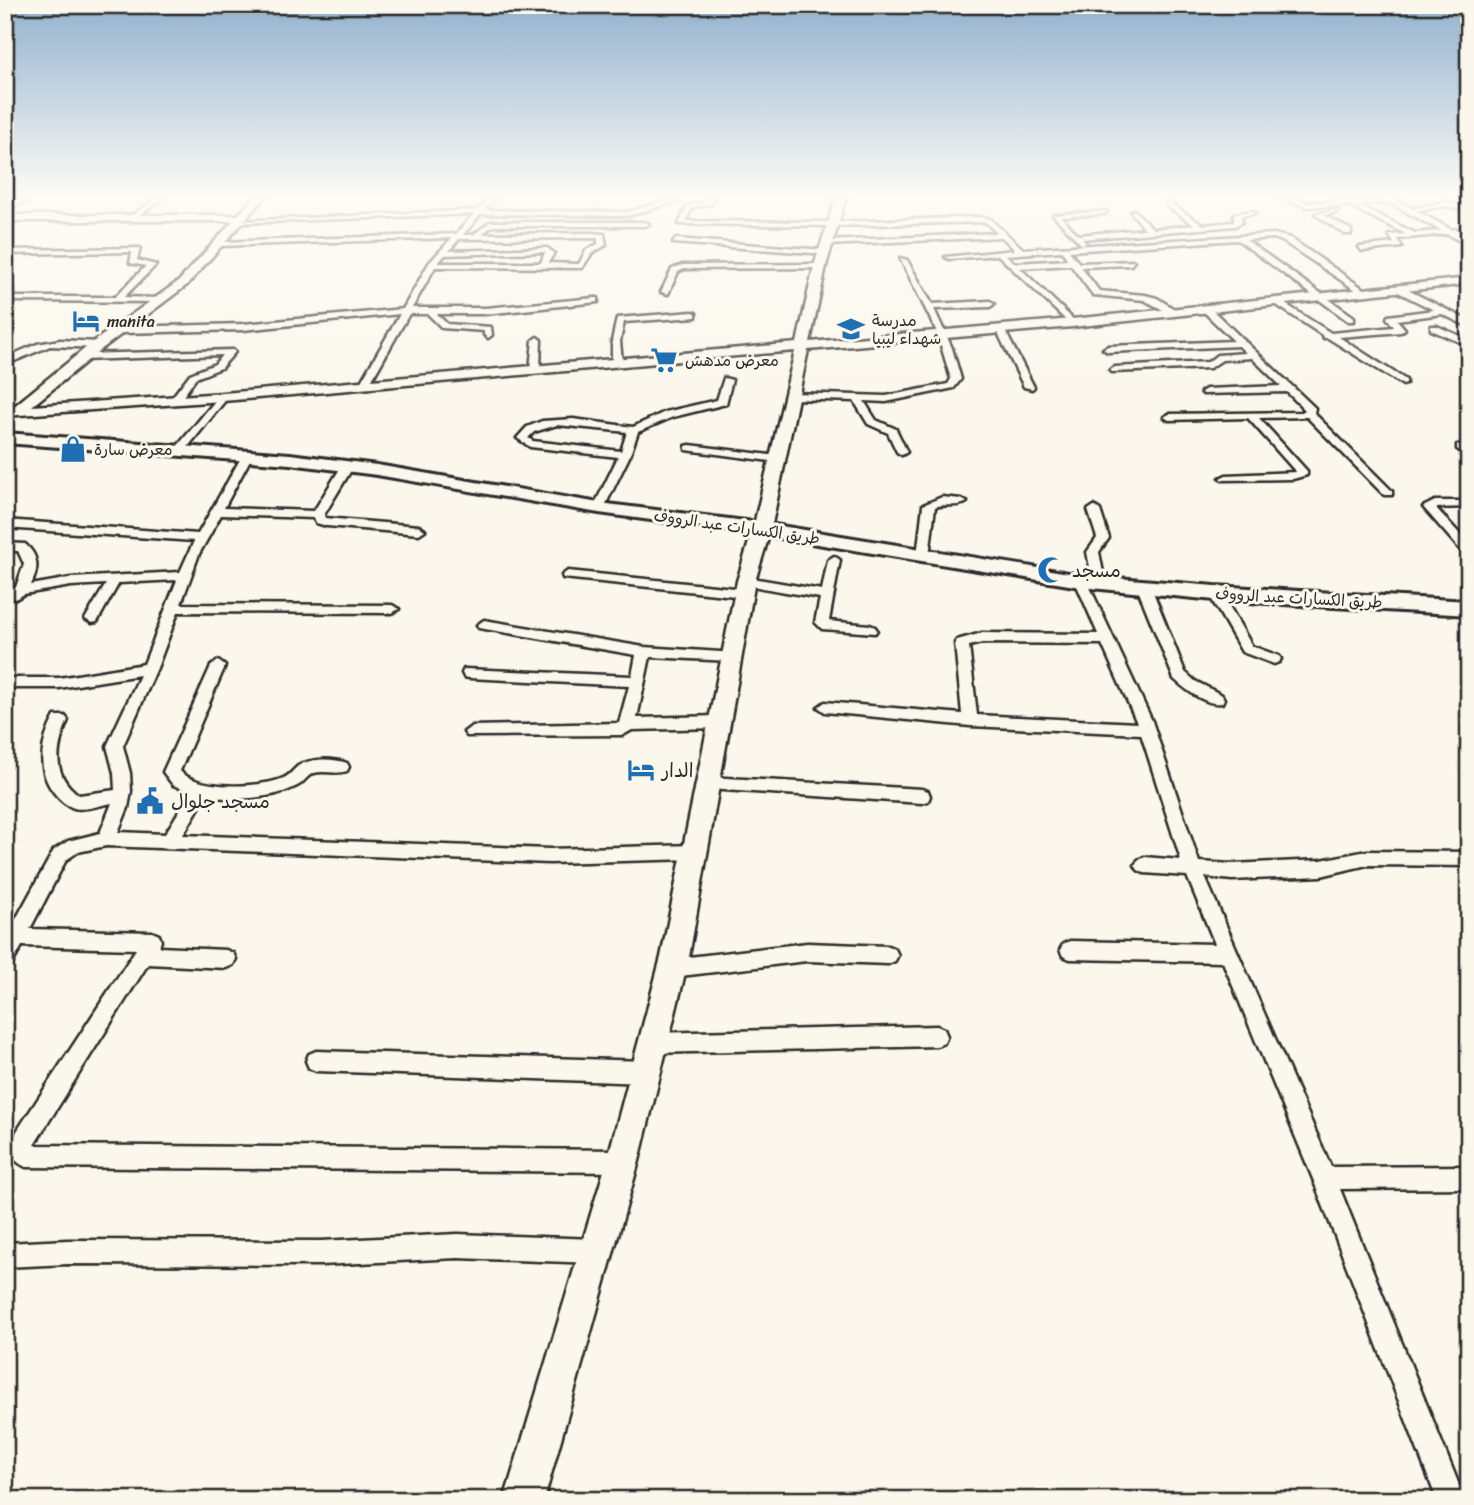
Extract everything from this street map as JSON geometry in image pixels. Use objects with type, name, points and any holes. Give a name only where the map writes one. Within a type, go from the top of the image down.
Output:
[{"type":"main road","name":"طريق الكسارات عبد الرووف","points":[[5,438],[247,456],[347,467],[599,508],[762,529],[1090,582],[1215,593],[1469,608]]},
{"type":"street","points":[[117,300],[150,267]]},
{"type":"street","points":[[11,411],[161,300],[199,267]]},
{"type":"street","points":[[364,385],[431,267]]},
{"type":"street","points":[[666,292],[675,271],[682,267]]},
{"type":"street","points":[[524,1500],[623,1161],[672,968],[745,587],[762,529],[821,267]]},
{"type":"street","points":[[793,396],[858,399],[915,395],[951,386],[956,379],[941,333],[907,267]]},
{"type":"street","points":[[1014,267],[1072,323]]},
{"type":"street","points":[[1079,267],[1096,293],[1144,296],[1161,301],[1173,312]]},
{"type":"street","points":[[1277,267],[1318,298],[1351,318]]},
{"type":"street","points":[[1327,267],[1366,293]]},
{"type":"street","points":[[11,411],[223,397],[1072,323],[1469,281]]},
{"type":"street","points":[[1401,290],[1469,324]]},
{"type":"street","points":[[5,299],[161,300]]},
{"type":"street","points":[[121,330],[243,327],[405,311],[485,311],[594,300]]},
{"type":"street","points":[[1276,302],[1326,336],[1403,382]]},
{"type":"street","points":[[927,307],[990,304]]},
{"type":"street","points":[[1206,309],[1311,410],[1309,414]]},
{"type":"street","points":[[430,311],[445,326],[485,328],[488,329],[488,335]]},
{"type":"street","points":[[1326,336],[1401,330],[1391,318],[1443,311]]},
{"type":"street","points":[[617,362],[616,341],[620,320],[694,315]]},
{"type":"street","points":[[1000,328],[1029,387]]},
{"type":"street","points":[[1434,328],[1469,343]]},
{"type":"street","points":[[535,369],[537,340]]},
{"type":"street","points":[[5,362],[37,344],[72,342],[98,345]]},
{"type":"street","points":[[1108,349],[1241,343]]},
{"type":"street","points":[[82,357],[230,352],[218,366],[193,376],[176,400]]},
{"type":"street","points":[[1115,370],[1210,365],[1220,357],[1254,355]]},
{"type":"street","points":[[625,455],[530,444],[522,438],[527,429],[542,422],[633,430],[657,423],[671,414],[709,409],[722,402],[727,380]]},
{"type":"street","points":[[1206,392],[1290,389]]},
{"type":"street","points":[[179,451],[223,397]]},
{"type":"street","points":[[858,399],[872,422],[892,431],[902,452]]},
{"type":"street","points":[[1169,417],[1309,414],[1388,493]]},
{"type":"street","points":[[1226,478],[1293,476],[1303,473],[1251,415]]},
{"type":"street","points":[[599,508],[625,455],[633,430]]},
{"type":"street","points":[[690,448],[778,458]]},
{"type":"street","points":[[106,839],[119,815],[122,795],[121,770],[114,758],[115,746],[150,668],[201,538],[247,456]]},
{"type":"street","points":[[318,515],[347,467]]},
{"type":"street","points":[[923,556],[929,505],[942,500],[961,502]]},
{"type":"street","points":[[1469,504],[1435,504],[1429,508],[1469,552]]},
{"type":"street","points":[[1094,510],[1103,538],[1093,552],[1090,582],[1107,639],[1147,729],[1192,867],[1324,1178],[1451,1500]]},
{"type":"street","points":[[216,511],[318,515]]},
{"type":"street","points":[[318,515],[320,520],[327,522],[419,530]]},
{"type":"street","points":[[5,524],[201,538]]},
{"type":"street","points":[[5,547],[21,547],[31,556],[32,564],[22,590],[5,603]]},
{"type":"street","points":[[834,560],[824,625],[870,630]]},
{"type":"street","points":[[568,575],[828,594]]},
{"type":"street","points":[[5,593],[71,582],[184,576]]},
{"type":"street","points":[[92,619],[115,580]]},
{"type":"street","points":[[1144,587],[1179,675],[1190,685],[1217,699]]},
{"type":"street","points":[[1215,593],[1247,649],[1274,659]]},
{"type":"street","points":[[172,608],[393,609]]},
{"type":"street","points":[[484,625],[644,652],[731,656]]},
{"type":"street","points":[[970,720],[962,643],[982,638],[1107,639]]},
{"type":"street","points":[[472,732],[605,732],[623,729],[628,724],[644,652]]},
{"type":"street","points":[[218,666],[171,772],[179,783],[201,790],[264,790],[293,782],[302,771],[312,767],[341,767]]},
{"type":"street","points":[[5,683],[59,683],[150,668]]},
{"type":"street","points":[[469,673],[637,681]]},
{"type":"street","points":[[825,707],[970,720],[1147,729]]},
{"type":"street","points":[[61,720],[50,750],[50,776],[55,785],[76,802],[122,795]]},
{"type":"street","points":[[628,724],[719,722]]},
{"type":"street","points":[[708,783],[922,796]]},
{"type":"street","points":[[169,842],[201,790]]},
{"type":"street","points":[[9,950],[52,864],[74,846],[106,839],[549,856],[695,852]]},
{"type":"street","points":[[1144,865],[1232,872],[1280,872],[1321,868],[1367,858],[1469,859]]},
{"type":"street","points":[[9,950],[152,940],[25,1139],[21,1150],[26,1156],[623,1161]]},
{"type":"street","points":[[672,968],[811,951],[848,949],[888,955]]},
{"type":"street","points":[[1069,950],[1229,953]]},
{"type":"street","points":[[144,955],[226,959]]},
{"type":"street","points":[[653,1043],[936,1036]]},
{"type":"street","points":[[316,1061],[646,1072]]},
{"type":"street","points":[[1324,1178],[1469,1177]]},
{"type":"street","points":[[5,1255],[321,1253],[457,1246],[595,1251]]},
{"type":"place","name":"manita","points":[[86,321]]},
{"type":"place","name":"مدرسة شهداء ليبيا","points":[[851,329]]},
{"type":"place","name":"معرض مدهش","points":[[664,360]]},
{"type":"place","name":"معرض سارة","points":[[73,449]]},
{"type":"place","name":"مسجد","points":[[1051,570]]},
{"type":"place","name":"الدار","points":[[641,770]]},
{"type":"place","name":"مسجد جلوال","points":[[150,801]]}]
